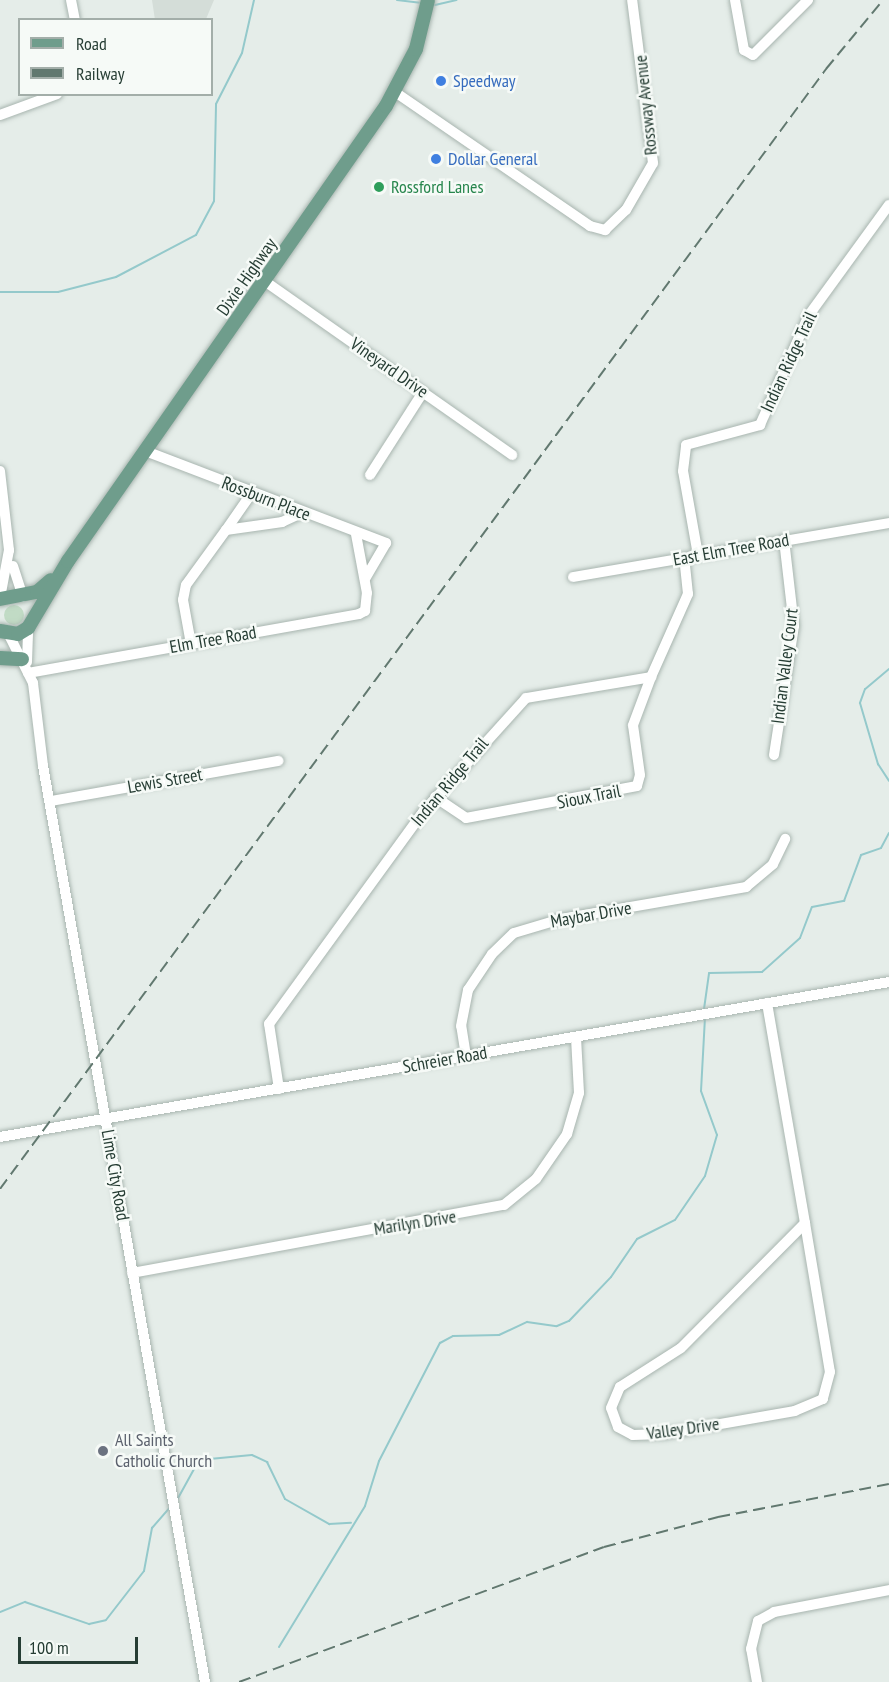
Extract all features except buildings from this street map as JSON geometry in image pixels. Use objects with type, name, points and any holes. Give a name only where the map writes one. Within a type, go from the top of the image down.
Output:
[{"type":"main road","name":"Dixie Highway","points":[[30,625],[68,561],[148,452],[395,92],[416,49],[428,0]]},
{"type":"main road","name":"Dixie Highway","points":[[0,598],[23,596],[41,590],[68,561]]},
{"type":"main road","points":[[0,649],[4,633],[30,625],[32,608],[23,596]]},
{"type":"main road","points":[[0,658],[26,667]]},
{"type":"street","points":[[71,0],[75,18]]},
{"type":"street","name":"Rossway Avenue","points":[[395,92],[583,222],[604,230],[626,210],[653,163],[632,0]]},
{"type":"street","points":[[735,0],[744,50],[753,55],[808,0]]},
{"type":"street","points":[[0,115],[52,96]]},
{"type":"street","name":"Indian Ridge Trail","points":[[698,555],[683,471],[686,445],[760,425],[809,315],[889,205]]},
{"type":"street","name":"Vineyard Drive","points":[[266,282],[512,455]]},
{"type":"street","points":[[370,475],[423,392]]},
{"type":"street","name":"Rossburn Place","points":[[148,452],[251,494],[386,543],[365,579]]},
{"type":"street","points":[[0,471],[13,577],[23,596]]},
{"type":"street","points":[[191,644],[183,600],[186,585],[251,494]]},
{"type":"street","points":[[226,530],[282,522],[301,513]]},
{"type":"street","points":[[0,598],[7,574],[5,523]]},
{"type":"street","name":"East Elm Tree Road","points":[[573,577],[889,523]]},
{"type":"street","name":"Elm Tree Road","points":[[26,667],[191,644],[359,614],[367,605],[365,579],[356,534]]},
{"type":"street","name":"Indian Valley Court","points":[[774,756],[794,626],[784,540]]},
{"type":"street","points":[[651,677],[688,594],[684,558]]},
{"type":"street","name":"Lime City Road","points":[[30,625],[26,667],[205,1682]]},
{"type":"street","name":"Lime City Road","points":[[4,633],[26,667]]},
{"type":"street","name":"Indian Ridge Trail","points":[[279,1089],[269,1024],[435,797],[526,698],[651,677]]},
{"type":"street","name":"Sioux Trail","points":[[435,797],[466,818],[637,786],[640,775],[633,725],[651,677]]},
{"type":"street","name":"Lewis Street","points":[[51,801],[279,761]]},
{"type":"street","name":"Maybar Drive","points":[[466,1056],[461,1026],[468,990],[492,954],[514,933],[561,919],[746,886],[773,864],[785,839]]},
{"type":"street","name":"Schreier Road","points":[[0,1137],[889,982]]},
{"type":"street","name":"Valley Drive","points":[[767,1003],[805,1224],[830,1372],[823,1399],[795,1411],[663,1434],[633,1435],[618,1427],[611,1408],[620,1387],[681,1348],[805,1224]]},
{"type":"street","name":"Marilyn Drive","points":[[132,1273],[504,1205],[536,1179],[567,1134],[579,1093],[576,1037]]},
{"type":"street","points":[[757,1682],[751,1648],[758,1622],[774,1612],[889,1590]]},
{"type":"shaded area","points":[[152,0],[214,0],[206,18],[155,18]]},
{"type":"green space","points":[[14,605],[21,608],[24,615],[21,622],[14,625],[7,622],[4,615],[7,608]]},
{"type":"waterway","points":[[0,292],[58,292],[116,277],[196,235],[214,201],[216,104],[242,53],[254,0]]},
{"type":"waterway","points":[[397,0],[420,3]]},
{"type":"waterway","points":[[435,5],[456,0]]},
{"type":"waterway","points":[[889,669],[865,689],[860,703],[878,764],[889,781]]},
{"type":"waterway","points":[[704,1009],[709,973],[762,972],[800,938],[812,907],[844,901],[861,855],[881,848],[889,833]]},
{"type":"waterway","points":[[279,1647],[365,1506],[379,1461],[440,1343],[453,1336],[499,1335],[527,1322],[557,1326],[569,1321],[611,1277],[637,1239],[675,1220],[705,1176],[717,1135],[701,1091],[705,1018]]},
{"type":"waterway","points":[[177,1500],[199,1460],[252,1455],[267,1462],[285,1499],[329,1524],[351,1523]]},
{"type":"waterway","points":[[0,1612],[25,1602],[89,1624],[106,1620],[144,1571],[152,1528],[171,1506]]},
{"type":"railway","points":[[0,1189],[826,69],[883,0]]},
{"type":"railway","points":[[239,1682],[604,1547],[718,1517],[889,1484]]},
{"type":"place","name":"Speedway","points":[[441,81]]},
{"type":"place","name":"Dollar General","points":[[436,159]]},
{"type":"place","name":"Rossford Lanes","points":[[379,187]]},
{"type":"place","name":"All Saints Catholic Church","points":[[103,1451]]}]
